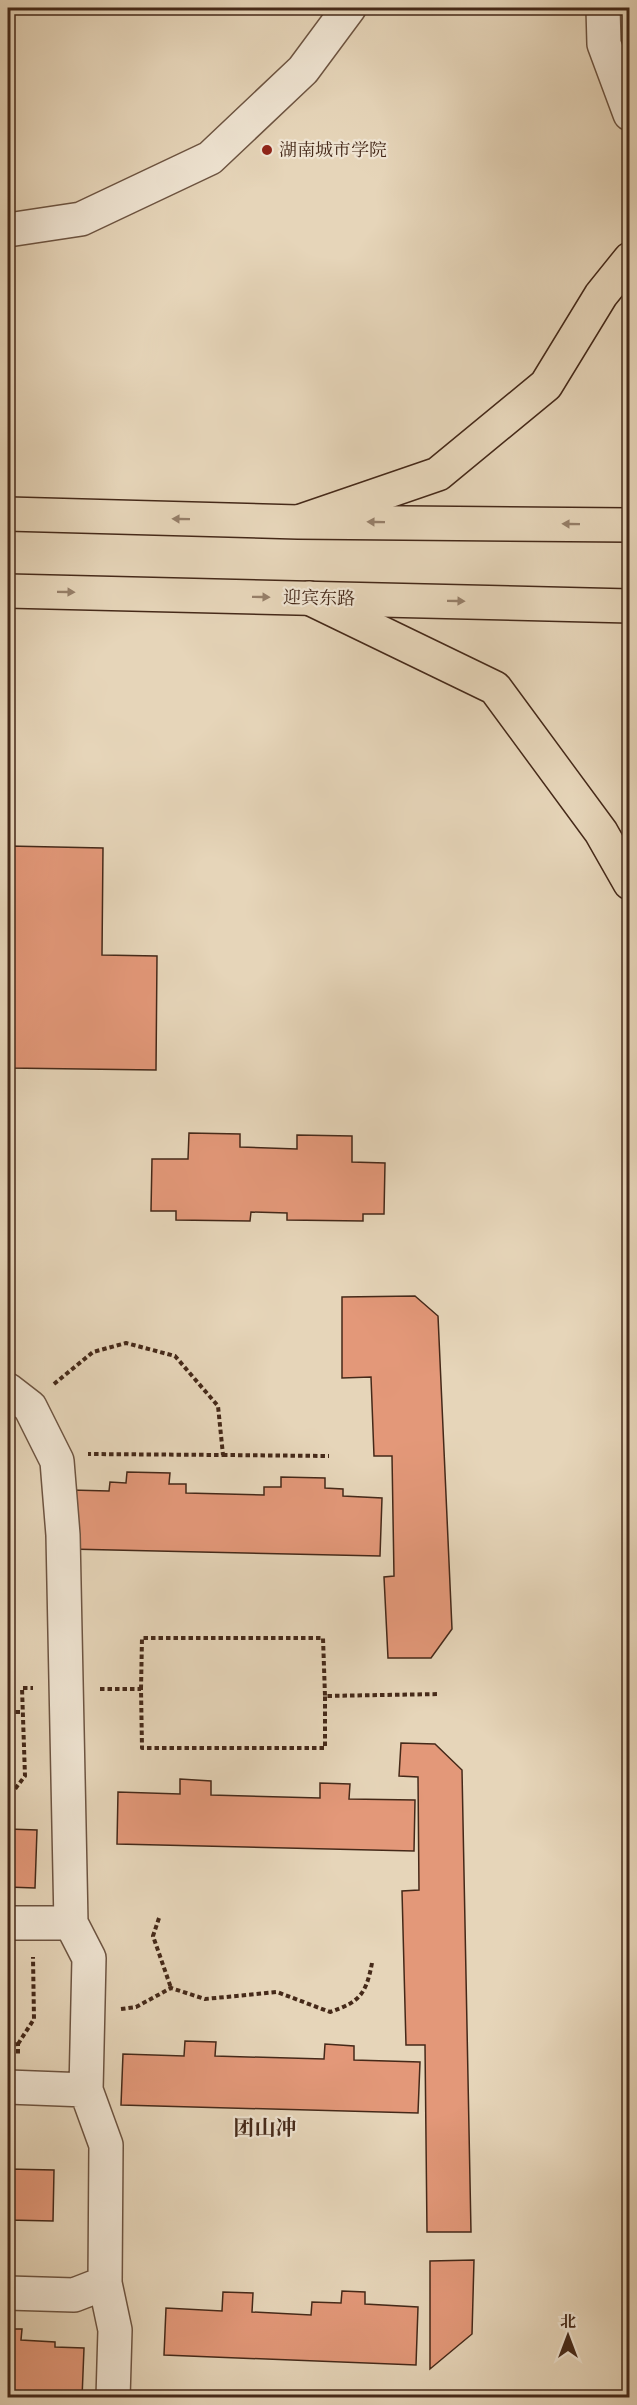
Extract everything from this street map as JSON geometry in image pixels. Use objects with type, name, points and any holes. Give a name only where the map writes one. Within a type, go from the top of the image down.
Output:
[{"type":"main road","points":[[298,522],[438,474],[546,385],[602,295],[630,259]]},
{"type":"main road","points":[[8,514],[298,522],[630,525]]},
{"type":"main road","name":"迎宾东路","points":[[8,591],[630,606]]},
{"type":"main road","points":[[309,598],[495,688],[602,832],[630,883]]},
{"type":"street","points":[[8,230],[81,219],[210,158],[303,70],[349,8]]},
{"type":"street","points":[[603,8],[604,44],[630,114]]},
{"type":"street","points":[[19,1399],[57,1461],[63,1535],[71,1923],[89,1958],[86,2090],[106,2145],[105,2283],[116,2330],[113,2397]]},
{"type":"street","points":[[20,1923],[71,1923]]},
{"type":"street","points":[[8,2087],[86,2090]]},
{"type":"street","points":[[8,2293],[74,2295],[105,2283]]},
{"type":"path","points":[[19,1399],[63,1374],[93,1352],[126,1343],[175,1356],[218,1406],[223,1455]]},
{"type":"path","points":[[53,1454],[329,1456]]},
{"type":"path","points":[[142,1638],[323,1638],[325,1696],[325,1749],[142,1748],[142,1638]]},
{"type":"path","points":[[8,1790],[15,1789],[25,1776],[22,1688],[141,1689]]},
{"type":"path","points":[[325,1696],[440,1694]]},
{"type":"path","points":[[8,1712],[22,1712]]},
{"type":"path","points":[[159,1918],[153,1936],[171,1988]]},
{"type":"path","points":[[18,2044],[34,2019],[20,1923]]},
{"type":"path","points":[[88,2013],[136,2007],[171,1988],[205,2000],[277,1992],[330,2012],[352,2004],[368,1984],[372,1964]]},
{"type":"building","points":[[8,846],[103,848],[102,955],[157,956],[156,1070],[8,1068]]},
{"type":"building","points":[[189,1133],[240,1134],[240,1147],[297,1149],[297,1135],[352,1136],[352,1162],[385,1163],[384,1214],[363,1214],[363,1221],[287,1220],[287,1213],[251,1212],[250,1221],[176,1220],[176,1211],[151,1211],[152,1159],[188,1159]]},
{"type":"building","points":[[415,1296],[438,1316],[452,1629],[431,1658],[388,1658],[384,1577],[394,1576],[392,1456],[374,1456],[371,1377],[342,1378],[342,1297]]},
{"type":"building","points":[[127,1472],[170,1473],[169,1484],[186,1484],[186,1493],[264,1495],[264,1487],[281,1487],[281,1477],[325,1478],[325,1488],[343,1489],[343,1496],[382,1498],[380,1556],[69,1549],[71,1490],[109,1491],[110,1482],[126,1483]]},
{"type":"building","points":[[401,1743],[435,1744],[462,1770],[471,2232],[427,2232],[425,2045],[406,2045],[402,1891],[419,1890],[418,1777],[399,1776]]},
{"type":"building","points":[[180,1779],[211,1781],[211,1795],[320,1798],[320,1783],[350,1784],[349,1799],[415,1800],[414,1851],[117,1844],[118,1792],[180,1794]]},
{"type":"building","points":[[8,1829],[37,1830],[35,1888],[8,1887]]},
{"type":"building","points":[[185,2041],[216,2042],[215,2056],[324,2059],[325,2044],[354,2046],[354,2060],[420,2062],[418,2113],[121,2105],[123,2054],[184,2056]]},
{"type":"building","points":[[8,2169],[54,2170],[53,2221],[8,2220]]},
{"type":"building","points":[[474,2260],[472,2334],[430,2369],[430,2261]]},
{"type":"building","points":[[342,2291],[365,2292],[365,2304],[418,2307],[416,2365],[164,2355],[166,2308],[222,2311],[223,2292],[253,2293],[252,2312],[311,2315],[312,2302],[341,2303]]},
{"type":"building","points":[[8,2329],[22,2329],[21,2340],[55,2342],[55,2347],[84,2348],[82,2398],[8,2398]]},
{"type":"place","name":"湖南城市学院","points":[[267,150]]},
{"type":"district","name":"团山冲","points":[[265,2128]]}]
